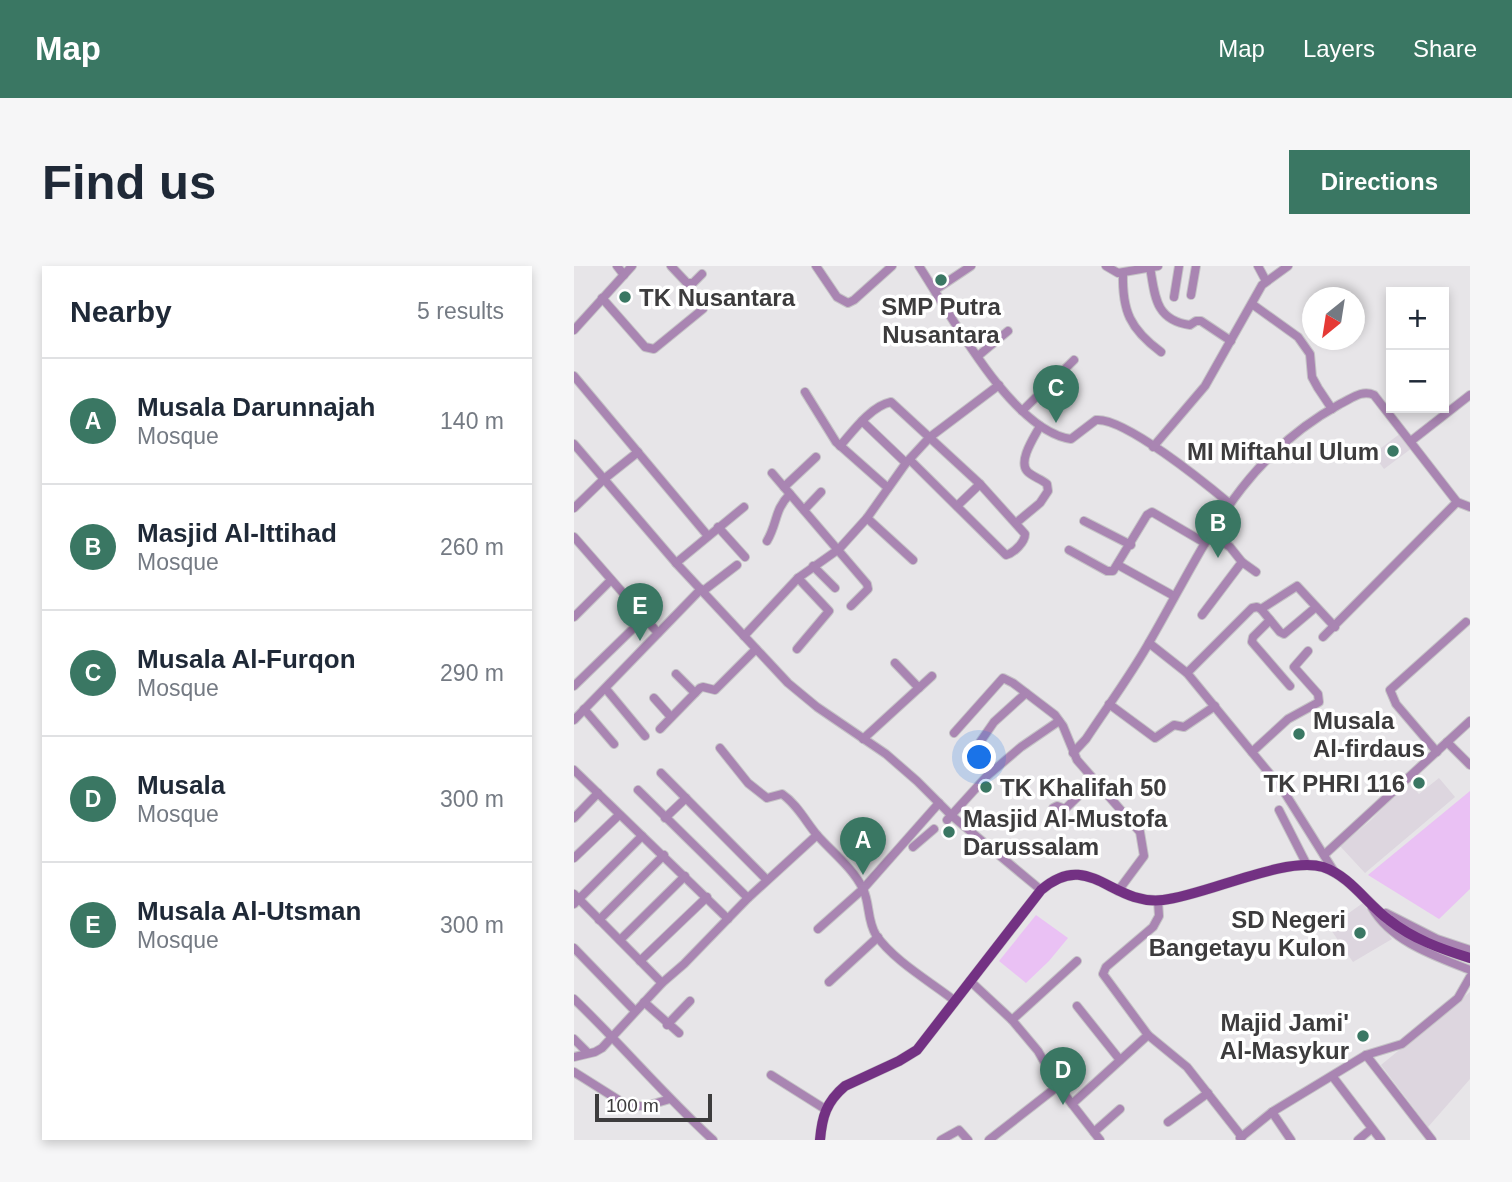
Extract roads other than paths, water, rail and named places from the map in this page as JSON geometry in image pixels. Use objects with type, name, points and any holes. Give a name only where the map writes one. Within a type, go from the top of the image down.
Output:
[{"type":"main road","points":[[820,1140],[825,1109],[845,1086],[912,1054],[1041,890],[1063,875],[1092,877],[1145,901],[1158,901],[1288,867],[1324,867],[1336,874],[1390,921],[1413,936],[1470,958]]},
{"type":"street","points":[[617,266],[624,275]]},
{"type":"street","points":[[574,330],[632,266]]},
{"type":"street","points":[[671,266],[687,283],[702,274]]},
{"type":"street","points":[[816,266],[837,297],[848,303],[889,267]]},
{"type":"street","points":[[919,266],[999,385],[1022,411],[1041,426],[1058,436],[1071,439],[1080,435],[1091,422],[1104,419],[1132,432],[1171,458],[1229,503]]},
{"type":"street","points":[[935,290],[971,266]]},
{"type":"street","points":[[1106,266],[1122,273],[1154,267],[1156,302],[1161,310],[1184,324],[1191,325],[1201,321],[1231,341]]},
{"type":"street","points":[[1174,297],[1179,266]]},
{"type":"street","points":[[1191,295],[1196,266]]},
{"type":"street","points":[[1258,266],[1266,281]]},
{"type":"street","points":[[1153,447],[1205,386],[1257,291],[1266,281],[1288,266]]},
{"type":"street","points":[[1122,273],[1123,301],[1137,332],[1161,352]]},
{"type":"street","points":[[602,299],[650,350],[703,309]]},
{"type":"street","points":[[1252,304],[1298,337],[1310,354],[1315,383],[1332,409]]},
{"type":"street","points":[[978,356],[1008,331]]},
{"type":"street","points":[[1022,411],[1074,360]]},
{"type":"street","points":[[574,376],[708,536]]},
{"type":"street","points":[[744,636],[798,578],[839,549],[867,519],[908,461],[930,437],[999,385]]},
{"type":"street","points":[[804,392],[832,438],[888,488]]},
{"type":"street","points":[[1073,753],[1086,739],[1149,643],[1229,503],[1272,452],[1332,409],[1361,393],[1370,393],[1379,400],[1411,440],[1457,502],[1470,507]]},
{"type":"street","points":[[1411,440],[1470,395]]},
{"type":"street","points":[[840,446],[862,421],[891,401],[980,484],[1025,534],[1025,539],[1007,556],[957,506],[862,421]]},
{"type":"street","points":[[1016,523],[1040,503],[1048,491],[1047,484],[1027,471],[1024,464],[1041,426]]},
{"type":"street","points":[[574,444],[676,563],[771,667],[802,696],[897,763],[939,803],[949,818],[1041,890]]},
{"type":"street","points":[[574,508],[638,452]]},
{"type":"street","points":[[767,541],[787,490],[816,457]]},
{"type":"street","points":[[772,473],[868,586],[866,593],[851,606]]},
{"type":"street","points":[[957,506],[980,484]]},
{"type":"street","points":[[804,510],[821,492]]},
{"type":"street","points":[[1323,637],[1457,502]]},
{"type":"street","points":[[676,563],[744,507]]},
{"type":"street","points":[[1069,550],[1107,571],[1113,571],[1147,515],[1152,512],[1205,542]]},
{"type":"street","points":[[867,519],[913,560]]},
{"type":"street","points":[[1084,521],[1131,545]]},
{"type":"street","points":[[718,527],[745,557]]},
{"type":"street","points":[[1211,534],[1230,547],[1242,562],[1256,572]]},
{"type":"street","points":[[574,537],[658,633]]},
{"type":"street","points":[[1202,615],[1242,562]]},
{"type":"street","points":[[574,720],[702,590],[737,565]]},
{"type":"street","points":[[1118,565],[1174,596]]},
{"type":"street","points":[[813,566],[835,588]]},
{"type":"street","points":[[797,649],[829,611],[798,578]]},
{"type":"street","points":[[574,617],[611,580]]},
{"type":"street","points":[[1261,610],[1297,586],[1335,627]]},
{"type":"street","points":[[1187,673],[1252,608],[1261,610],[1279,632],[1284,634],[1316,607]]},
{"type":"street","points":[[574,686],[645,617]]},
{"type":"street","points":[[1270,620],[1253,637],[1252,642],[1290,686]]},
{"type":"street","points":[[1437,752],[1396,704],[1390,690],[1466,622]]},
{"type":"street","points":[[1149,643],[1187,673],[1215,706],[1295,805],[1336,874]]},
{"type":"street","points":[[660,729],[703,687],[715,690],[756,649]]},
{"type":"street","points":[[1252,752],[1287,719],[1319,702],[1318,694],[1294,667],[1308,651]]},
{"type":"street","points":[[895,663],[919,688]]},
{"type":"street","points":[[676,674],[695,693]]},
{"type":"street","points":[[863,739],[932,676]]},
{"type":"street","points":[[954,733],[1001,679],[1009,680],[1046,706],[1059,721],[1073,753],[1094,781],[1135,824],[1143,840],[1141,862],[1118,891]]},
{"type":"street","points":[[606,689],[645,736]]},
{"type":"street","points":[[978,745],[994,722],[1026,693]]},
{"type":"street","points":[[654,698],[671,717]]},
{"type":"street","points":[[1108,705],[1155,738],[1174,725],[1184,727],[1215,706]]},
{"type":"street","points":[[584,709],[614,744]]},
{"type":"street","points":[[949,818],[987,776],[1021,747],[1059,721]]},
{"type":"street","points":[[1324,855],[1470,721]]},
{"type":"street","points":[[1447,742],[1470,765]]},
{"type":"street","points":[[720,748],[748,783],[767,799],[780,794],[787,798],[863,889],[872,928],[878,937],[901,960],[955,1001]]},
{"type":"street","points":[[661,773],[767,880]]},
{"type":"street","points":[[575,774],[664,855],[728,919]]},
{"type":"street","points":[[1053,808],[1057,806],[1065,809],[1094,781]]},
{"type":"street","points":[[638,790],[748,898]]},
{"type":"street","points":[[574,818],[598,793]]},
{"type":"street","points":[[665,818],[686,798]]},
{"type":"street","points":[[818,929],[863,889],[939,803]]},
{"type":"street","points":[[1279,810],[1307,865]]},
{"type":"street","points":[[574,858],[620,815]]},
{"type":"street","points":[[913,847],[934,829]]},
{"type":"street","points":[[574,1057],[598,1051],[643,1002],[748,898],[817,835]]},
{"type":"street","points":[[642,836],[576,899],[662,983]]},
{"type":"street","points":[[599,920],[664,855]]},
{"type":"street","points":[[620,940],[685,876]]},
{"type":"street","points":[[640,961],[707,897]]},
{"type":"street","points":[[1158,901],[1159,916],[1153,927],[1103,972],[1148,1035],[1187,1067],[1239,1138],[1272,1112],[1366,1055],[1406,1041],[1458,998],[1470,977]]},
{"type":"street","points":[[1371,905],[1437,939],[1470,950]]},
{"type":"street","points":[[1371,905],[1378,918],[1402,939],[1470,970]]},
{"type":"street","points":[[829,982],[878,937]]},
{"type":"street","points":[[574,948],[635,1011]]},
{"type":"street","points":[[1012,1020],[1077,961]]},
{"type":"street","points":[[970,981],[1012,1020],[1038,1051],[1058,1086],[1100,1140]]},
{"type":"street","points":[[574,999],[713,1140]]},
{"type":"street","points":[[667,1025],[690,1001]]},
{"type":"street","points":[[643,1002],[679,1033]]},
{"type":"street","points":[[1077,1006],[1120,1060]]},
{"type":"street","points":[[1072,1104],[1148,1035]]},
{"type":"street","points":[[574,1039],[587,1052]]},
{"type":"street","points":[[1366,1055],[1432,1140]]},
{"type":"street","points":[[574,1072],[628,1106],[646,1106],[670,1099]]},
{"type":"street","points":[[771,1075],[825,1109]]},
{"type":"street","points":[[1333,1077],[1381,1140]]},
{"type":"street","points":[[989,1140],[1058,1086]]},
{"type":"street","points":[[1168,1122],[1208,1093]]},
{"type":"street","points":[[1094,1132],[1119,1109]]},
{"type":"street","points":[[1272,1112],[1292,1140]]},
{"type":"street","points":[[1358,1140],[1371,1129]]},
{"type":"street","points":[[941,1140],[959,1130],[968,1140]]},
{"type":"place","name":"SMP Putra Nusantara","points":[[941,280]]},
{"type":"place","name":"TK Nusantara","points":[[625,297]]},
{"type":"place","name":"Musala Al-Furqon","points":[[1056,423]]},
{"type":"place","name":"MI Miftahul Ulum","points":[[1393,451]]},
{"type":"place","name":"Masjid Al-Ittihad","points":[[1218,558]]},
{"type":"place","name":"Musala Al-Utsman","points":[[640,641]]},
{"type":"place","name":"Musala Al-firdaus","points":[[1299,734]]},
{"type":"place","name":"TK PHRI 116","points":[[1419,783]]},
{"type":"place","name":"TK Khalifah 50","points":[[986,787]]},
{"type":"place","name":"Masjid Al-Mustofa Darussalam","points":[[949,832]]},
{"type":"place","name":"Musala Darunnajah","points":[[863,875]]},
{"type":"place","name":"SD Negeri Bangetayu Kulon","points":[[1360,933]]},
{"type":"place","name":"Majid Jami' Al-Masykur","points":[[1363,1036]]},
{"type":"place","name":"Musala","points":[[1063,1105]]}]
